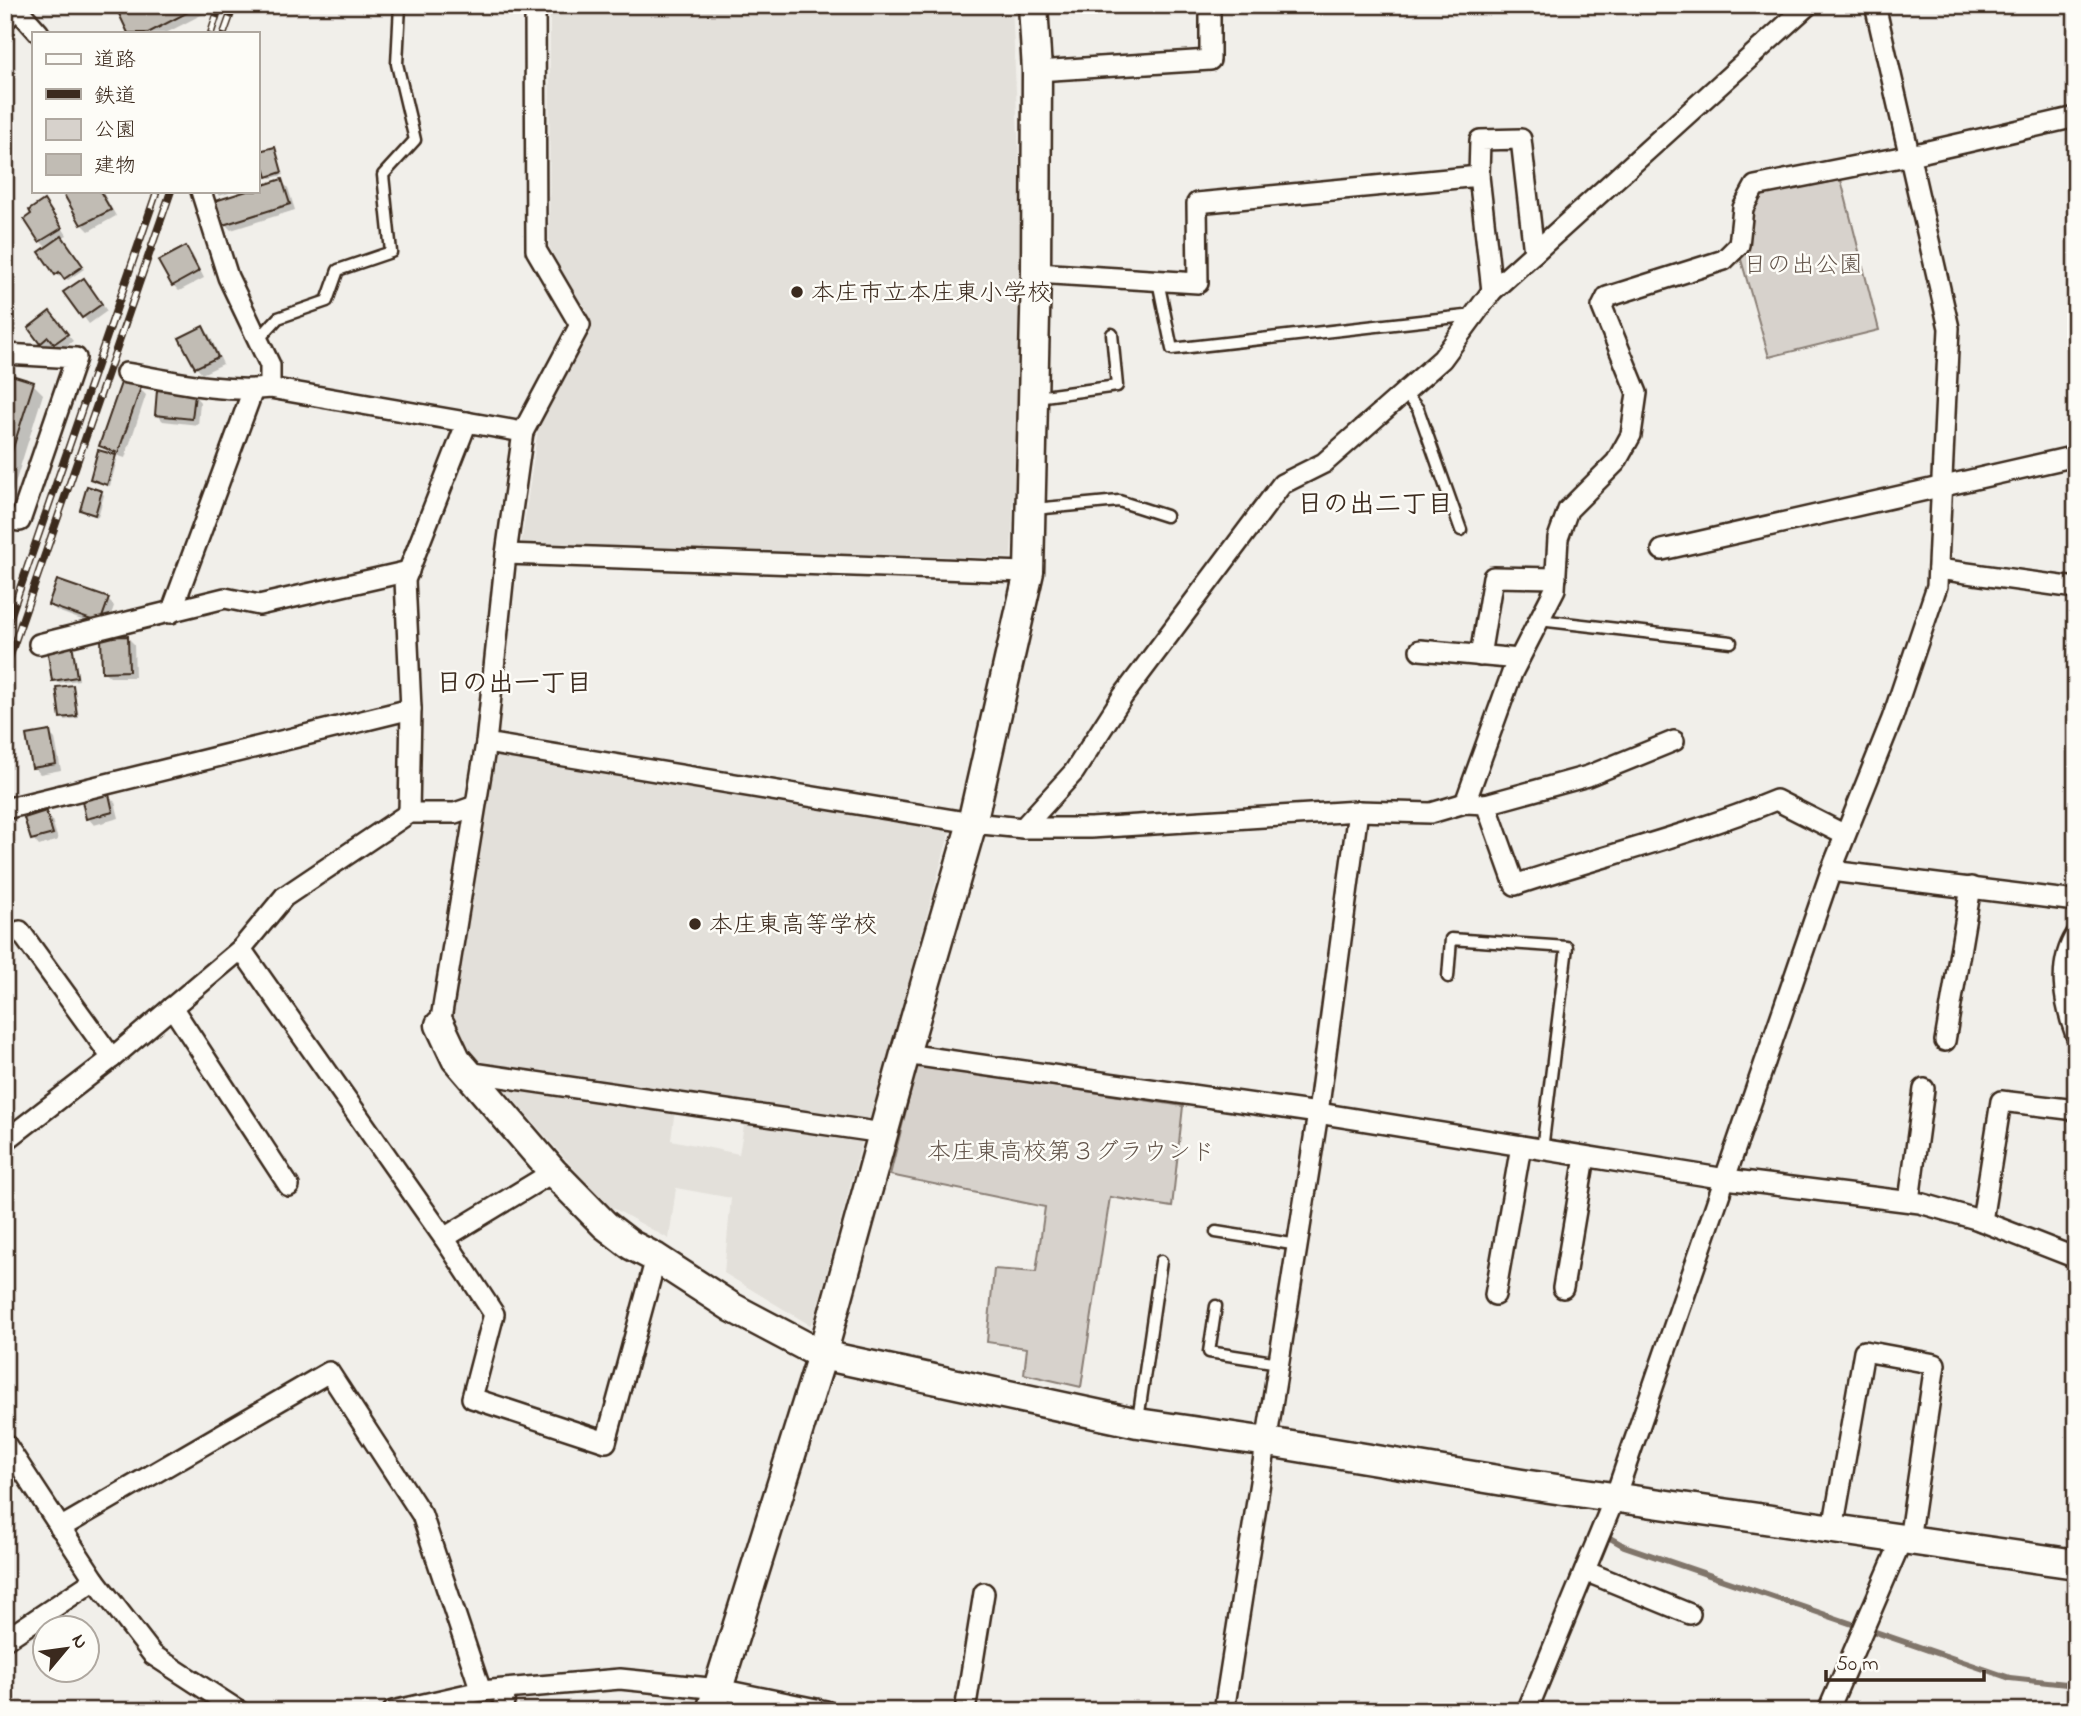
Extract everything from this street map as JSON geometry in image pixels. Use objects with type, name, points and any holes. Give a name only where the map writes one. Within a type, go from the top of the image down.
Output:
[{"type":"street","points":[[5,14],[13,5],[38,32]]},
{"type":"street","points":[[535,5],[536,250],[580,325],[523,432],[485,743],[440,1025],[456,1059],[553,1172],[605,1225],[631,1245],[733,1308],[822,1355],[1138,1423],[1615,1497],[2076,1564]]},
{"type":"street","points":[[715,1700],[822,1355],[972,823],[1028,572],[1036,273],[1037,71],[1033,5]]},
{"type":"street","points":[[1037,71],[1210,60],[1210,5]]},
{"type":"street","points":[[1023,828],[1074,772],[1123,696],[1282,484],[1324,463],[1442,359],[1492,291],[1808,5]]},
{"type":"street","points":[[1527,1711],[1615,1497],[1830,871],[1892,719],[1937,586],[1949,328],[1875,5]]},
{"type":"street","points":[[1465,803],[1487,737],[1520,659],[1555,589],[1558,538],[1568,510],[1616,462],[1631,435],[1637,393],[1602,307],[1607,297],[1724,260],[1739,246],[1744,208],[1755,186],[1911,155],[2076,117]]},
{"type":"street","points":[[1492,291],[1479,176],[1480,140],[1521,139],[1535,253]]},
{"type":"street","points":[[1036,273],[1198,283],[1197,203],[1479,176]]},
{"type":"street","points":[[171,613],[270,365],[228,277],[201,192]]},
{"type":"street","points":[[5,354],[76,358],[20,521],[5,519]]},
{"type":"street","points":[[126,373],[198,385],[261,389],[523,432]]},
{"type":"street","points":[[409,813],[411,709],[405,580],[467,422]]},
{"type":"street","points":[[1662,550],[2076,456]]},
{"type":"street","points":[[506,554],[1028,572]]},
{"type":"street","points":[[1938,569],[2076,588]]},
{"type":"street","points":[[39,644],[225,598],[259,605],[409,571]]},
{"type":"street","points":[[1480,656],[1493,577],[1556,578]]},
{"type":"street","points":[[1420,650],[1520,659]]},
{"type":"street","points":[[5,810],[411,709]]},
{"type":"street","points":[[485,743],[972,823],[1023,828],[1091,828],[1358,811],[1431,813],[1465,803],[1486,804],[1588,776],[1674,741]]},
{"type":"street","points":[[1486,804],[1515,885],[1680,835],[1776,800],[1845,835]]},
{"type":"street","points":[[5,1141],[112,1058],[241,949],[285,897],[409,813],[455,813],[475,806]]},
{"type":"street","points":[[1224,1711],[1318,1113],[1358,811]]},
{"type":"street","points":[[1830,871],[2076,901]]},
{"type":"street","points":[[1945,1041],[1972,887]]},
{"type":"street","points":[[20,931],[112,1058]]},
{"type":"street","points":[[2074,1028],[2065,991],[2064,967],[2069,945],[2076,935]]},
{"type":"street","points":[[241,949],[444,1238],[494,1314],[472,1398],[606,1442],[656,1258]]},
{"type":"street","points":[[172,1007],[289,1186]]},
{"type":"street","points":[[905,1054],[1318,1113],[1726,1179],[1909,1201],[1982,1222],[2076,1258]]},
{"type":"street","points":[[467,1072],[883,1133]]},
{"type":"street","points":[[1909,1201],[1924,1089]]},
{"type":"street","points":[[1982,1222],[2001,1101],[2076,1110]]},
{"type":"street","points":[[1495,1295],[1521,1146]]},
{"type":"street","points":[[1563,1288],[1585,1157]]},
{"type":"street","points":[[444,1238],[553,1172]]},
{"type":"street","points":[[1828,1711],[1905,1539],[1935,1364],[1864,1351],[1833,1529]]},
{"type":"street","points":[[60,1528],[329,1372],[422,1515],[481,1692]]},
{"type":"street","points":[[5,1443],[95,1580],[153,1655],[239,1711]]},
{"type":"street","points":[[1585,1571],[1690,1614]]},
{"type":"street","points":[[5,1640],[95,1580]]},
{"type":"street","points":[[965,1711],[984,1593]]},
{"type":"street","points":[[393,1711],[429,1707],[481,1692],[620,1679],[715,1700],[826,1711]]},
{"type":"street","points":[[502,1711],[506,1691]]},
{"type":"lane","points":[[258,340],[278,318],[327,301],[338,270],[391,252],[383,175],[415,140],[397,64],[400,5]]},
{"type":"lane","points":[[1158,281],[1172,349],[1474,316]]},
{"type":"lane","points":[[1033,398],[1117,386],[1112,334]]},
{"type":"lane","points":[[1404,392],[1419,409],[1461,530]]},
{"type":"lane","points":[[1030,510],[1119,501],[1166,516]]},
{"type":"lane","points":[[1539,620],[1731,642]]},
{"type":"lane","points":[[1448,976],[1451,939],[1567,947],[1542,1150]]},
{"type":"lane","points":[[1216,1231],[1298,1245]]},
{"type":"lane","points":[[1138,1423],[1161,1261]]},
{"type":"lane","points":[[1216,1306],[1209,1352],[1280,1363]]},
{"type":"shaded area","name":"本庄市立本庄東小学校","points":[[550,5],[1012,5],[1024,264],[1011,558],[521,545],[538,428],[586,321],[549,246]]},
{"type":"shaded area","name":"本庄東高等学校","points":[[494,753],[951,827],[870,1123],[472,1060],[449,1021]]},
{"type":"shaded area","points":[[498,1082],[675,1109],[671,1140],[739,1154],[745,1120],[863,1138],[814,1320],[810,1325],[724,1273],[731,1198],[676,1188],[669,1239],[604,1203]]},
{"type":"green space","name":"日の出公園","points":[[1841,180],[1879,330],[1769,357],[1740,256],[1750,210],[1759,195]]},
{"type":"green space","name":"本庄東高校第３グラウンド","points":[[917,1065],[1183,1106],[1172,1207],[1110,1197],[1081,1387],[1024,1374],[1027,1348],[987,1342],[994,1269],[1036,1272],[1045,1207],[890,1175]]},
{"type":"building","points":[[137,5],[200,5],[150,32],[128,32],[119,14]]},
{"type":"building","points":[[275,147],[282,172],[267,177],[259,151]]},
{"type":"building","points":[[282,179],[290,204],[223,225],[215,201],[244,192],[259,192],[259,186]]},
{"type":"building","points":[[63,192],[101,192],[111,210],[81,225]]},
{"type":"building","points":[[44,200],[62,228],[39,242],[24,219],[31,214],[29,210]]},
{"type":"building","points":[[62,236],[83,266],[64,279],[59,272],[55,275],[39,252]]},
{"type":"building","points":[[186,246],[199,271],[172,286],[158,261]]},
{"type":"building","points":[[84,278],[102,304],[82,318],[63,292]]},
{"type":"building","points":[[50,311],[68,334],[54,344],[48,337],[40,344],[28,328]]},
{"type":"building","points":[[203,326],[218,357],[195,368],[179,338]]},
{"type":"building","points":[[5,373],[34,382],[5,473]]},
{"type":"building","points":[[122,380],[141,387],[118,453],[99,446]]},
{"type":"building","points":[[157,390],[195,394],[192,419],[155,415]]},
{"type":"building","points":[[98,450],[116,455],[107,485],[90,479]]},
{"type":"building","points":[[87,486],[102,491],[95,515],[80,510]]},
{"type":"building","points":[[57,580],[109,598],[100,623],[48,605]]},
{"type":"building","points":[[128,636],[129,671],[102,672],[101,637]]},
{"type":"building","points":[[72,643],[77,677],[52,681],[47,647]]},
{"type":"building","points":[[73,685],[77,716],[60,718],[56,687]]},
{"type":"building","points":[[50,731],[56,764],[32,768],[26,735]]},
{"type":"building","points":[[109,794],[113,812],[86,819],[82,801]]},
{"type":"building","points":[[46,811],[53,834],[31,840],[24,818]]},
{"type":"waterway","points":[[1610,1538],[1624,1546],[2010,1678],[2076,1685]]},
{"type":"railway","points":[[211,32],[220,5]]},
{"type":"railway","points":[[224,32],[234,5]]},
{"type":"railway","points":[[5,632],[157,192]]},
{"type":"railway","points":[[5,670],[171,192]]},
{"type":"place","name":"本庄市立本庄東小学校","points":[[797,292]]},
{"type":"place","name":"本庄東高等学校","points":[[695,924]]},
{"type":"district","name":"日の出二丁目","points":[[1375,503]]},
{"type":"district","name":"日の出一丁目","points":[[514,682]]}]
